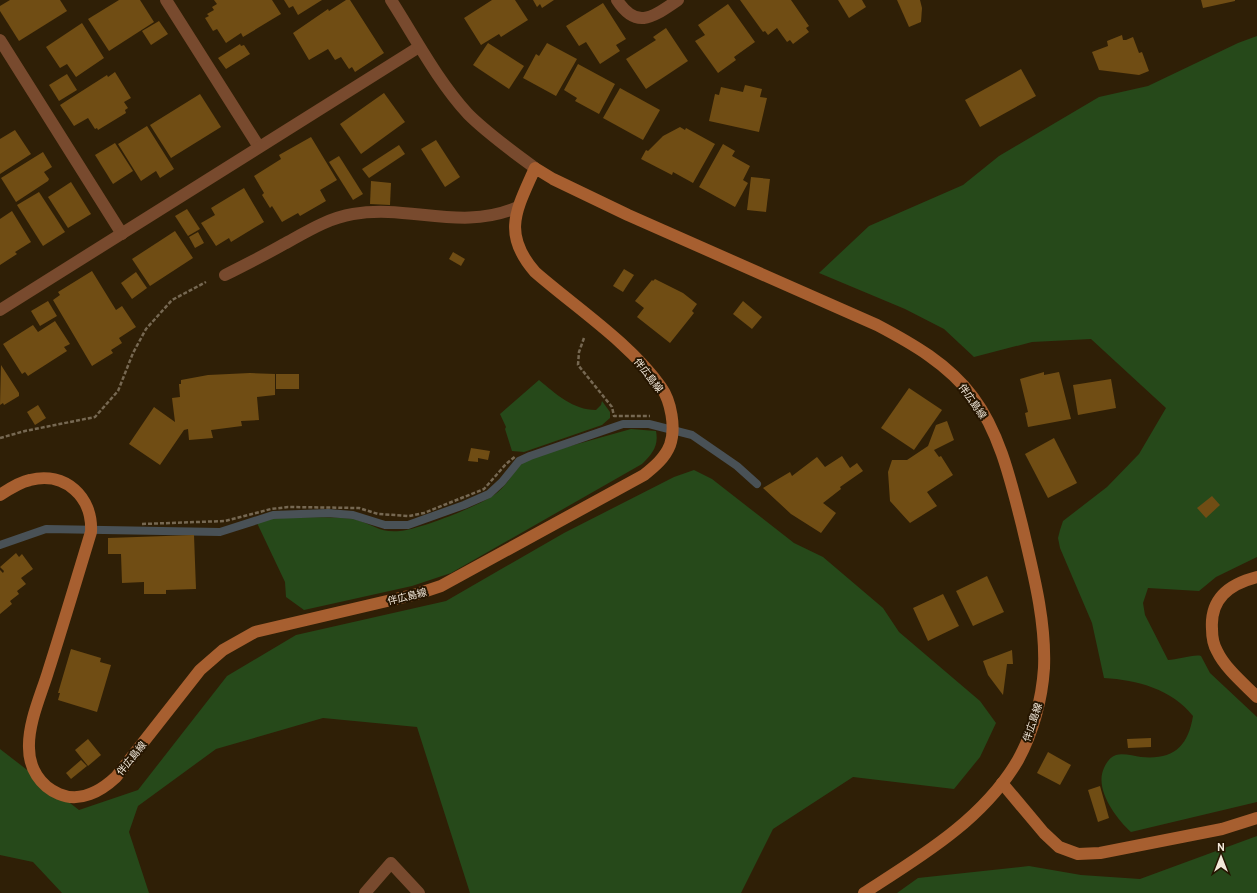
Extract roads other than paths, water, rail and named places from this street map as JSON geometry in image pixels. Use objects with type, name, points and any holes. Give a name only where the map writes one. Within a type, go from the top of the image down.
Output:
[{"type":"main road","name":"伴広島線","points":[[0,495],[29,480],[53,478],[65,482],[79,493],[88,508],[91,521],[90,536],[35,713],[29,748],[31,763],[43,783],[61,795],[85,796],[99,791],[116,777],[200,670],[223,650],[255,632],[418,594],[441,586],[644,475],[660,462],[670,446],[672,435],[671,419],[662,388],[629,351],[552,287],[527,263],[521,251],[514,223],[518,207],[535,168],[553,180],[628,215],[877,326],[908,342],[941,364],[962,384],[984,413],[1007,469],[1029,555],[1042,625],[1044,669],[1038,707],[1030,733],[1018,760],[985,804],[925,854],[864,893]]},
{"type":"main road","points":[[1257,577],[1241,581],[1226,591],[1214,606],[1211,620],[1212,636],[1216,650],[1226,665],[1257,697]]},
{"type":"main road","points":[[1002,783],[1044,833],[1059,847],[1078,854],[1100,853],[1222,829],[1257,818]]},
{"type":"street","points":[[166,0],[259,147]]},
{"type":"street","points":[[391,0],[436,74],[469,114],[483,128],[535,168]]},
{"type":"street","points":[[617,0],[623,10],[630,16],[638,18],[653,16],[678,0]]},
{"type":"street","points":[[0,40],[122,234]]},
{"type":"street","points":[[0,310],[419,47]]},
{"type":"street","points":[[225,275],[331,219],[354,213],[383,212],[479,219],[503,214],[518,207]]},
{"type":"street","points":[[365,893],[391,863],[419,893]]},
{"type":"waterway","points":[[0,545],[46,529],[220,532],[273,515],[328,513],[353,515],[385,525],[408,525],[464,505],[489,494],[502,482],[519,461],[623,424],[649,424],[692,435],[737,466],[757,484]]}]
